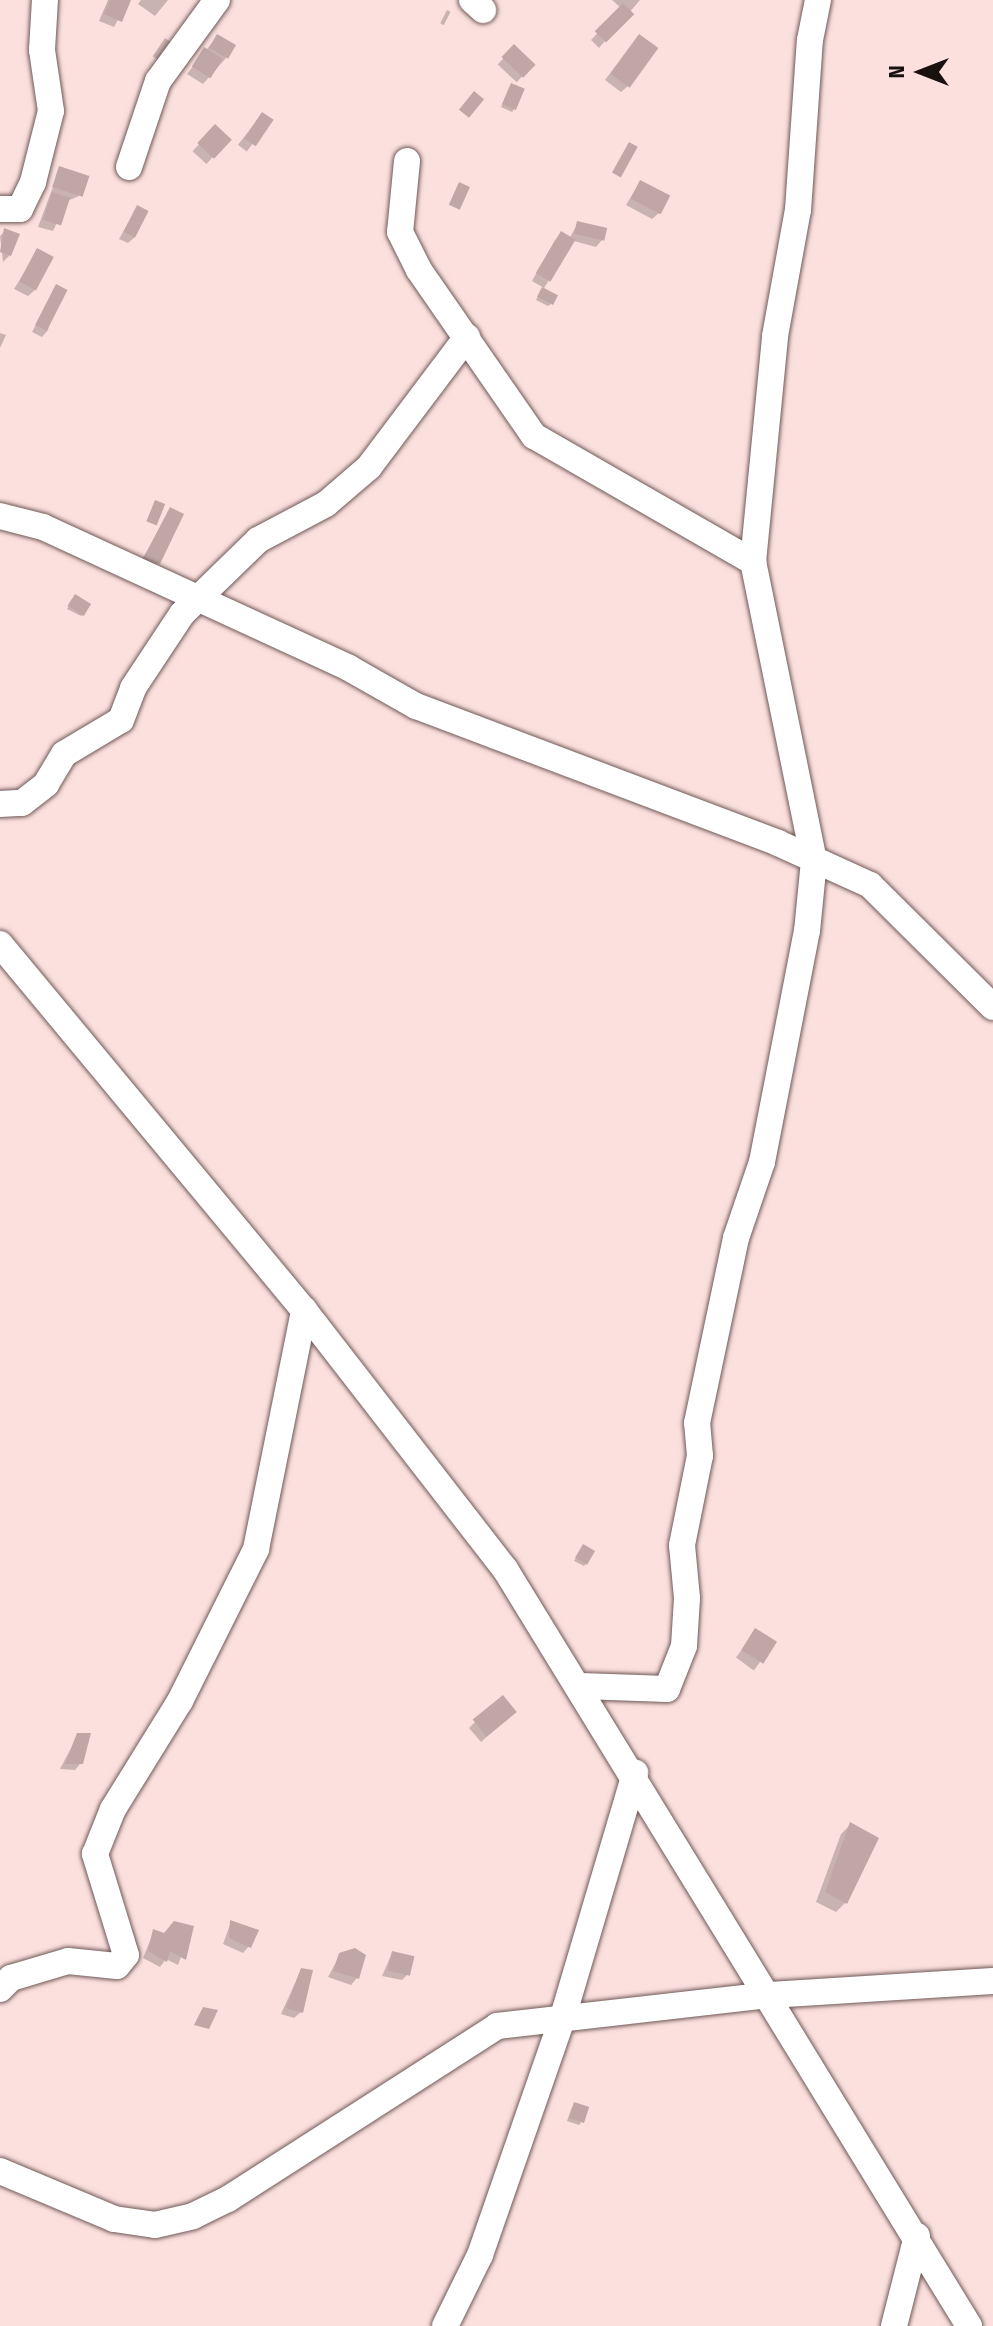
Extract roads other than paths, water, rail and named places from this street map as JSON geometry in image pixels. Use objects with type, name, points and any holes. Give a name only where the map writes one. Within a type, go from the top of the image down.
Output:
[{"type":"street","points":[[0,209],[20,209],[33,182],[51,111],[42,50],[45,0]]},
{"type":"street","points":[[129,167],[158,81],[217,0]]},
{"type":"street","points":[[581,1686],[667,1689],[684,1646],[687,1598],[682,1545],[700,1456],[697,1423],[736,1238],[762,1162],[799,975],[814,861],[753,562],[775,336],[798,210],[810,40],[818,0]]},
{"type":"street","points":[[407,161],[400,232],[419,270],[534,436],[753,562]]},
{"type":"street","points":[[0,804],[22,803],[46,784],[64,754],[121,720],[133,688],[197,601],[258,540],[326,504],[369,467],[467,337]]},
{"type":"street","points":[[0,516],[43,527],[197,601],[349,668],[416,706],[535,748],[870,885],[993,1007]]},
{"type":"street","points":[[0,944],[304,1310],[505,1569],[635,1773],[969,2326]]},
{"type":"street","points":[[0,1989],[11,1978],[68,1961],[117,1966],[126,1955],[95,1854],[113,1809],[180,1701],[256,1549],[304,1310]]},
{"type":"street","points":[[445,2326],[480,2255],[562,2020],[635,1773]]},
{"type":"street","points":[[0,2171],[114,2219],[155,2225],[193,2216],[228,2199],[497,2026],[770,1995],[993,1981]]},
{"type":"street","points":[[894,2326],[917,2236]]}]
